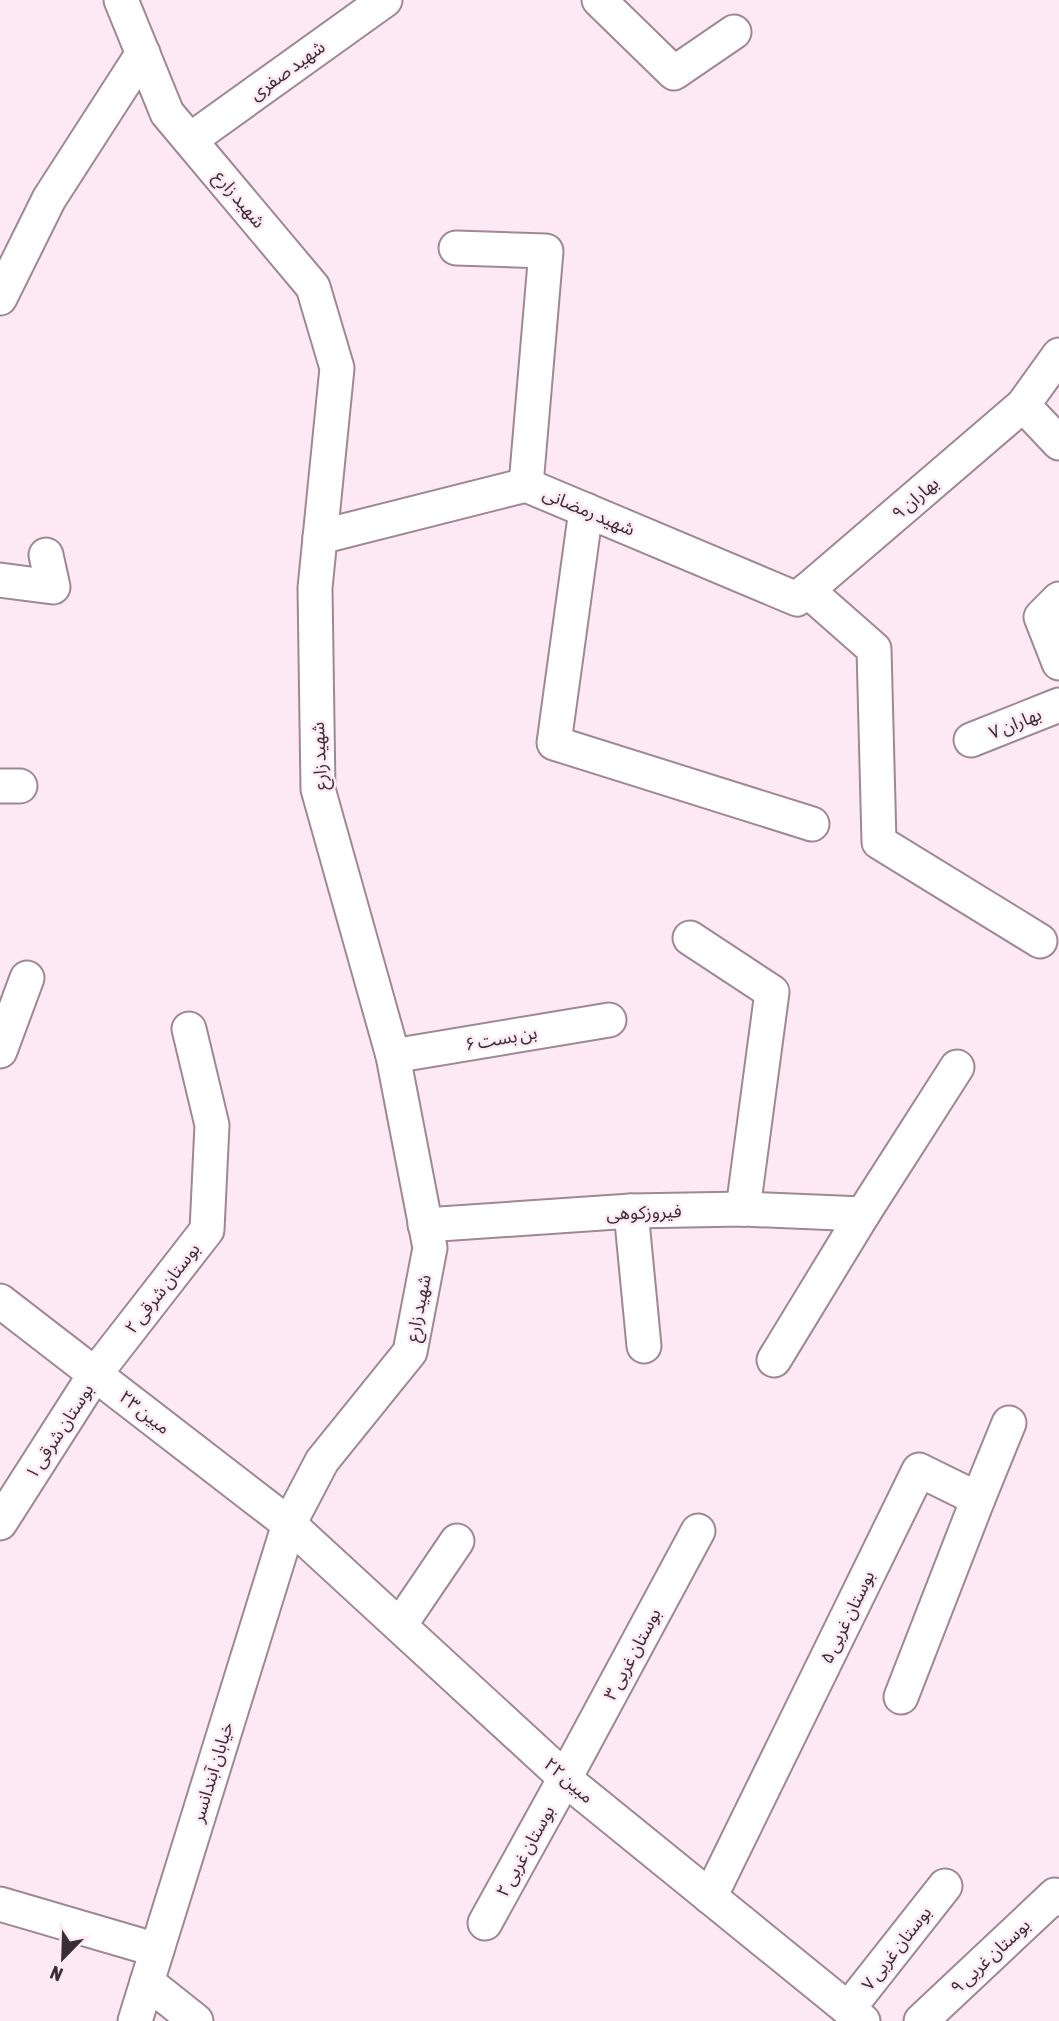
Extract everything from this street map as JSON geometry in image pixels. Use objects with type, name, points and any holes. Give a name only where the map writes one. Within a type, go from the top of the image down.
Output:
[{"type":"street","name":"شهید زارع","points":[[121,0],[167,113],[313,286],[337,368],[315,588],[318,789],[393,1056],[430,1248],[410,1352],[322,1461],[289,1524]]},
{"type":"street","name":"شهید صفری","points":[[190,140],[385,0]]},
{"type":"street","points":[[600,0],[674,74],[734,32]]},
{"type":"street","points":[[0,298],[49,200],[143,53]]},
{"type":"street","points":[[456,248],[546,251],[526,485]]},
{"type":"street","name":"بهاران ۹","points":[[807,590],[1023,405],[1059,355]]},
{"type":"street","points":[[1023,405],[1059,443]]},
{"type":"street","name":"شهید رمضانی","points":[[320,537],[526,485],[797,599],[807,590]]},
{"type":"street","points":[[586,510],[554,743],[812,824]]},
{"type":"street","points":[[0,580],[53,587],[46,555]]},
{"type":"street","points":[[807,590],[874,649],[879,842],[1040,941]]},
{"type":"street","points":[[1059,599],[1041,617],[1059,663]]},
{"type":"street","name":"بهاران ۷","points":[[971,740],[1059,705]]},
{"type":"street","points":[[690,938],[772,992],[743,1209]]},
{"type":"street","points":[[0,1051],[27,978]]},
{"type":"street","name":"بن بست ۶","points":[[393,1056],[609,1020]]},
{"type":"street","name":"بوستان شرقی ۲","points":[[95,1374],[207,1230],[212,1125],[189,1029]]},
{"type":"street","points":[[774,1360],[957,1067]]},
{"type":"street","name":"فیروزکوهی","points":[[425,1225],[631,1211],[743,1209],[863,1214]]},
{"type":"street","points":[[631,1211],[644,1346]]},
{"type":"street","name":"مبین ۲۳","points":[[0,1301],[289,1524]]},
{"type":"street","name":"بوستان شرقی ۱","points":[[0,1523],[95,1374]]},
{"type":"street","points":[[901,1697],[1009,1423]]},
{"type":"street","name":"بوستان غربی ۵","points":[[710,1897],[919,1470],[978,1499]]},
{"type":"street","name":"مبین ۲۲","points":[[289,1524],[565,1778],[856,2015]]},
{"type":"street","name":"خیابان آبندانسر","points":[[135,2021],[289,1524]]},
{"type":"street","name":"بوستان غربی ۳","points":[[565,1778],[698,1531]]},
{"type":"street","points":[[400,1625],[457,1541]]},
{"type":"street","name":"بوستان غربی ۲","points":[[485,1923],[565,1778]]},
{"type":"street","name":"بوستان غربی ۷","points":[[856,2015],[945,1886]]},
{"type":"street","name":"بوستان غربی ۹","points":[[921,2021],[1055,1895],[1059,1899]]},
{"type":"street","points":[[0,1904],[157,1950]]},
{"type":"street","points":[[147,1982],[196,2021]]}]
